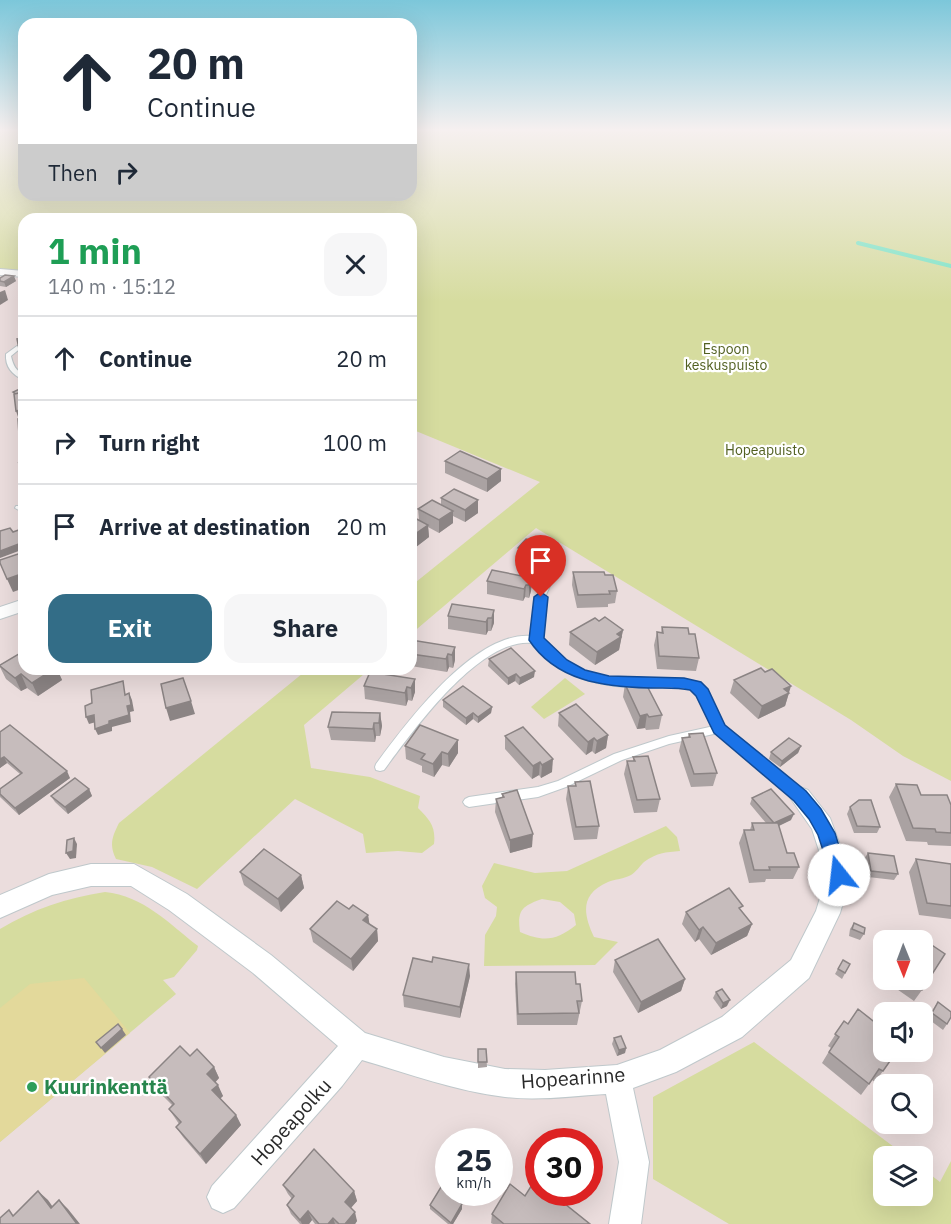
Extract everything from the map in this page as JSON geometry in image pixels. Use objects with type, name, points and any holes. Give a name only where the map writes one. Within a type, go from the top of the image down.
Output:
[{"type":"street","points":[[0,272],[18,274]]},
{"type":"street","points":[[0,613],[18,606]]},
{"type":"street","name":"Hopearinne","points":[[0,907],[48,885],[91,875],[134,875],[178,902],[262,964],[357,1044],[444,1071],[505,1083],[544,1084],[617,1079],[666,1062],[732,1027],[800,969],[828,913],[839,875],[822,825],[800,796]]},
{"type":"street","name":"Hopeapolku","points":[[223,1197],[332,1076],[357,1044]]},
{"type":"street","points":[[617,1079],[634,1162],[625,1224]]},
{"type":"lane","points":[[18,349],[8,355],[10,366],[18,376]]},
{"type":"lane","points":[[536,640],[541,597],[550,577]]},
{"type":"lane","points":[[380,766],[414,720],[468,665],[517,639],[536,640],[562,663],[580,674],[609,682],[684,683],[695,686],[702,693],[720,729],[800,796]]},
{"type":"lane","points":[[469,802],[538,792],[658,743],[720,729]]},
{"type":"green space","name":"Espoon keskuspuisto","points":[[0,188],[18,188],[18,201],[417,201],[417,188],[951,188],[951,781],[903,756],[851,720],[536,528],[417,629],[417,581],[540,482],[417,431],[417,213],[18,213],[18,272],[0,271]]},
{"type":"green space","points":[[301,675],[363,675],[304,725],[311,768],[370,777],[420,796],[418,808],[431,824],[434,844],[422,853],[398,851],[366,853],[363,834],[295,799],[197,889],[152,867],[116,859],[112,841],[119,823]]},
{"type":"green space","points":[[565,678],[585,694],[544,719],[531,707]]},
{"type":"green space","points":[[666,826],[677,837],[680,851],[653,857],[644,862],[631,875],[608,882],[592,892],[586,905],[586,913],[594,937],[618,942],[595,965],[484,966],[485,935],[496,916],[497,907],[485,898],[482,886],[494,863],[535,873],[567,871]],"holes":[[[542,899],[560,902],[574,914],[576,925],[556,937],[549,938],[520,932],[519,919],[525,907]]]},
{"type":"green space","points":[[105,892],[132,899],[144,905],[198,946],[197,950],[174,977],[163,980],[176,994],[0,1142],[0,929],[51,905]]},
{"type":"green space","points":[[754,1042],[873,1131],[873,1134],[877,1134],[893,1146],[873,1146],[873,1206],[933,1206],[933,1177],[940,1182],[951,1161],[951,1224],[729,1224],[653,1179],[653,1097]]},
{"type":"shaded area","name":"Kuurinkenttä","points":[[84,978],[130,1033],[0,1142],[0,1008],[30,984]]},
{"type":"building","points":[[5,275],[14,276],[4,282],[0,281],[0,278]]},
{"type":"building","points":[[18,393],[18,410],[16,411],[14,394]]},
{"type":"building","points":[[460,451],[501,469],[487,479],[445,461]]},
{"type":"building","points":[[454,489],[478,500],[465,510],[441,498]]},
{"type":"building","points":[[432,500],[453,511],[439,520],[418,509]]},
{"type":"building","points":[[417,519],[428,525],[417,533]]},
{"type":"building","points":[[10,528],[13,532],[18,530],[18,544],[0,551],[0,531]]},
{"type":"building","points":[[526,539],[562,550],[551,559],[518,548]]},
{"type":"building","points":[[18,554],[18,575],[7,579],[0,560]]},
{"type":"building","points":[[492,570],[532,578],[524,589],[487,581]]},
{"type":"building","points":[[573,572],[604,572],[605,575],[613,575],[617,591],[609,591],[610,594],[578,595]]},
{"type":"building","points":[[452,604],[494,610],[492,618],[488,618],[486,622],[448,616]]},
{"type":"building","points":[[605,617],[623,630],[617,634],[621,637],[597,652],[570,632],[595,618],[599,621]]},
{"type":"building","points":[[662,627],[688,628],[689,634],[695,634],[699,658],[659,656],[657,632],[663,633]]},
{"type":"building","points":[[417,641],[455,647],[452,655],[448,654],[446,659],[417,655]]},
{"type":"building","points":[[511,648],[535,671],[520,678],[516,674],[508,678],[489,659]]},
{"type":"building","points":[[18,654],[20,675],[15,678],[0,665]]},
{"type":"building","points":[[761,668],[765,672],[772,669],[791,686],[784,689],[789,693],[762,706],[734,680]]},
{"type":"building","points":[[22,675],[45,675],[32,683]]},
{"type":"building","points":[[369,675],[415,679],[411,688],[407,687],[405,693],[364,686]]},
{"type":"building","points":[[183,678],[191,701],[166,708],[161,684]]},
{"type":"building","points":[[644,680],[662,715],[640,716],[625,684]]},
{"type":"building","points":[[123,681],[125,695],[129,693],[131,705],[127,706],[129,715],[109,721],[109,724],[95,729],[94,715],[86,717],[85,706],[92,703],[91,690]]},
{"type":"building","points":[[463,686],[492,707],[478,717],[473,713],[466,718],[443,700]]},
{"type":"building","points":[[576,704],[608,735],[597,741],[594,738],[588,742],[559,713]]},
{"type":"building","points":[[332,712],[380,713],[379,723],[374,723],[373,729],[328,727]]},
{"type":"building","points":[[10,725],[67,771],[15,808],[0,794],[0,789],[22,773],[4,757],[0,759],[0,732]]},
{"type":"building","points":[[420,725],[458,740],[448,754],[442,752],[433,764],[421,759],[425,754],[405,746]]},
{"type":"building","points":[[523,727],[553,759],[542,765],[540,762],[533,766],[505,736]]},
{"type":"building","points":[[703,733],[717,773],[694,774],[682,738],[690,737],[689,734]]},
{"type":"building","points":[[789,738],[801,746],[782,761],[771,752]]},
{"type":"building","points":[[648,756],[660,799],[637,800],[627,761],[635,761],[633,757]]},
{"type":"building","points":[[75,778],[89,789],[65,807],[51,796]]},
{"type":"building","points":[[590,781],[599,826],[576,827],[568,786],[576,786],[575,782]]},
{"type":"building","points":[[896,784],[917,785],[921,795],[947,795],[951,805],[951,833],[936,832],[935,829],[913,828]]},
{"type":"building","points":[[771,789],[794,814],[774,823],[752,798]]},
{"type":"building","points":[[517,790],[533,834],[510,840],[496,799],[504,797],[502,794]]},
{"type":"building","points":[[859,800],[871,800],[880,827],[857,826],[850,807]]},
{"type":"building","points":[[752,823],[778,823],[787,853],[794,853],[799,867],[769,867],[770,870],[754,870],[744,830],[754,830]]},
{"type":"building","points":[[74,838],[73,851],[66,853],[67,840]]},
{"type":"building","points":[[264,849],[301,875],[278,899],[240,872]]},
{"type":"building","points":[[868,853],[894,856],[898,874],[871,871]]},
{"type":"building","points":[[916,859],[951,864],[951,906],[927,903]]},
{"type":"building","points":[[729,888],[743,906],[739,908],[752,924],[716,943],[703,927],[699,930],[686,912]]},
{"type":"building","points":[[337,901],[349,909],[353,905],[368,915],[363,920],[377,929],[351,959],[310,929]]},
{"type":"building","points":[[854,923],[865,928],[864,934],[852,929]]},
{"type":"building","points":[[658,939],[685,979],[641,1002],[615,960]]},
{"type":"building","points":[[933,946],[945,954],[933,973]]},
{"type":"building","points":[[433,957],[469,964],[460,1007],[403,995],[413,958],[432,962]]},
{"type":"building","points":[[843,960],[850,964],[845,973],[838,969]]},
{"type":"building","points":[[516,972],[575,972],[576,984],[580,984],[582,1001],[577,1001],[579,1013],[518,1014]]},
{"type":"building","points":[[722,989],[730,1000],[723,1003],[716,992]]},
{"type":"building","points":[[938,1002],[951,1012],[947,1024],[933,1014]]},
{"type":"building","points":[[858,1009],[873,1021],[873,1062],[889,1062],[883,1071],[879,1069],[873,1074],[869,1084],[829,1052],[839,1037],[835,1034],[844,1021],[848,1024]]},
{"type":"building","points":[[118,1024],[122,1029],[101,1048],[96,1042]]},
{"type":"building","points":[[621,1036],[626,1048],[619,1050],[614,1038]]},
{"type":"building","points":[[180,1046],[190,1056],[197,1049],[214,1067],[207,1074],[218,1085],[212,1090],[236,1115],[200,1154],[176,1127],[181,1122],[169,1109],[174,1104],[149,1077]]},
{"type":"building","points":[[478,1049],[486,1049],[487,1062],[478,1062]]},
{"type":"building","points":[[314,1149],[354,1191],[345,1202],[355,1212],[345,1224],[339,1224],[333,1218],[328,1224],[319,1224],[308,1211],[300,1220],[287,1205],[294,1196],[283,1185]]},
{"type":"building","points":[[513,1186],[525,1196],[525,1206],[568,1206],[590,1224],[504,1224],[492,1214],[497,1206],[513,1206]]},
{"type":"building","points":[[38,1191],[51,1208],[59,1200],[77,1224],[0,1224],[0,1218],[9,1210],[13,1216]]},
{"type":"building","points":[[435,1197],[435,1206],[461,1206],[451,1223],[430,1205]]},
{"type":"waterway","points":[[858,243],[951,266]]},
{"type":"place","name":"Kuurinkenttä","points":[[32,1087]]},
{"type":"route","points":[[541,597],[536,640],[562,663],[580,674],[609,682],[684,683],[695,686],[702,693],[720,729],[800,796],[815,814],[826,833],[839,875]]},
{"type":"park label","name":"Hopeapuisto","points":[[765,450]]}]
